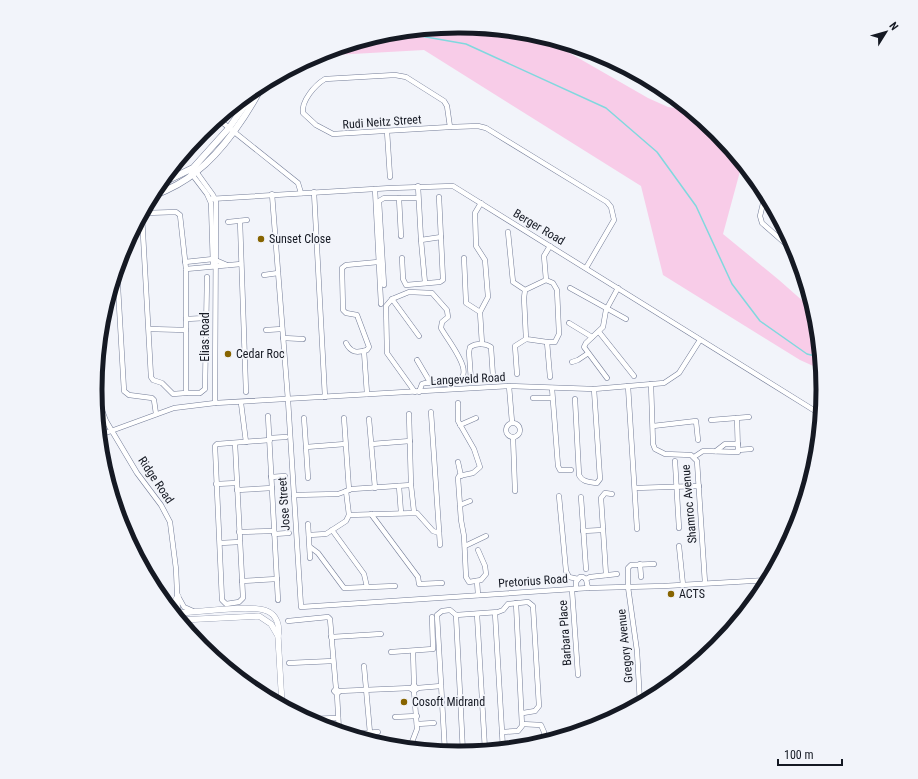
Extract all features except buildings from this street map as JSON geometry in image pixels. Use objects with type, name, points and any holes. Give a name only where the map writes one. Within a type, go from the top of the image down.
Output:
[{"type":"main road","points":[[162,192],[193,171],[231,129],[252,100]]},
{"type":"main road","points":[[231,129],[248,103]]},
{"type":"main road","points":[[171,180],[193,171]]},
{"type":"street","name":"Rudi Neitz Street","points":[[450,127],[447,106],[444,101],[400,75],[325,79],[318,84],[303,104],[302,113],[329,133],[340,134],[478,126],[486,128],[607,202],[611,207],[614,220],[586,268]]},
{"type":"street","points":[[222,122],[298,183],[301,193]]},
{"type":"street","points":[[387,131],[390,177]]},
{"type":"street","points":[[193,171],[212,199]]},
{"type":"street","points":[[418,186],[425,283]]},
{"type":"street","name":"Berger Road","points":[[212,199],[272,194],[418,186],[453,186],[815,411]]},
{"type":"street","points":[[375,189],[381,304]]},
{"type":"street","points":[[314,192],[325,397]]},
{"type":"street","name":"Jose Street","points":[[272,194],[288,400],[301,607]]},
{"type":"street","points":[[402,258],[405,284],[440,282],[443,280],[439,197]]},
{"type":"street","points":[[384,285],[379,203],[384,198],[418,198]]},
{"type":"street","points":[[399,198],[401,236]]},
{"type":"street","name":"Elias Road","points":[[212,199],[215,268],[215,403]]},
{"type":"street","points":[[481,203],[475,215],[476,246],[485,260],[488,297],[480,312],[482,344]]},
{"type":"street","points":[[763,203],[760,216],[762,223],[783,242]]},
{"type":"street","points":[[149,213],[176,212],[180,215],[186,269],[186,393]]},
{"type":"street","points":[[228,222],[247,220]]},
{"type":"street","points":[[240,221],[246,392]]},
{"type":"street","points":[[143,225],[151,377],[153,380],[162,383],[173,394],[200,393],[205,390],[207,277]]},
{"type":"street","points":[[508,232],[512,279],[516,285],[525,290]]},
{"type":"street","points":[[421,240],[442,237]]},
{"type":"street","points":[[546,280],[544,256],[550,246]]},
{"type":"street","points":[[464,258],[466,302],[480,312]]},
{"type":"street","points":[[185,262],[214,260],[227,265]]},
{"type":"street","points":[[346,343],[352,352],[364,351],[368,349],[358,316],[355,314],[346,314],[343,310],[341,271],[346,265],[378,262]]},
{"type":"street","points":[[186,269],[215,268],[241,264]]},
{"type":"street","points":[[264,275],[278,273]]},
{"type":"street","points":[[517,374],[515,346],[526,339],[555,342],[559,334],[556,290],[553,283],[546,280],[525,290]]},
{"type":"street","points":[[118,286],[124,391],[129,395],[152,398],[154,400],[156,414]]},
{"type":"street","points":[[570,288],[626,319]]},
{"type":"street","points":[[607,378],[587,354],[584,345],[599,332],[605,323],[607,308],[618,288]]},
{"type":"street","points":[[525,290],[526,339]]},
{"type":"street","points":[[408,292],[428,292],[437,297],[447,310],[448,316],[442,322],[442,328],[459,356],[463,366],[464,375],[461,380],[453,383],[430,382],[422,384],[417,392],[387,353],[385,311],[387,303],[392,299],[408,292]]},
{"type":"street","points":[[392,299],[419,336]]},
{"type":"street","points":[[186,319],[206,318]]},
{"type":"street","points":[[569,323],[592,337]]},
{"type":"street","points":[[149,329],[186,330]]},
{"type":"street","points":[[266,330],[282,329]]},
{"type":"street","points":[[599,332],[634,376]]},
{"type":"street","points":[[282,338],[303,339]]},
{"type":"street","name":"Langeveld Road","points":[[106,434],[174,408],[215,403],[241,403],[509,386],[594,389],[664,383],[679,373],[700,340]]},
{"type":"street","points":[[547,342],[550,377]]},
{"type":"street","points":[[471,380],[470,349],[473,345],[482,344],[491,348],[493,377]]},
{"type":"street","points":[[364,351],[367,394]]},
{"type":"street","points":[[572,362],[587,354]]},
{"type":"street","points":[[417,360],[430,382]]},
{"type":"street","name":"Shamroc Avenue","points":[[651,384],[653,444],[658,452],[666,454],[690,455],[697,461],[705,583]]},
{"type":"street","points":[[509,386],[512,422]]},
{"type":"street","points":[[628,386],[637,529]]},
{"type":"street","points":[[552,388],[558,468],[562,470],[571,470]]},
{"type":"street","points":[[575,399],[579,475],[580,478],[587,482],[597,483],[600,479],[594,389]]},
{"type":"street","points":[[533,398],[552,398]]},
{"type":"street","points":[[241,403],[246,442]]},
{"type":"street","points":[[458,403],[457,419],[474,449],[480,467],[473,474],[461,476]]},
{"type":"street","points":[[431,412],[440,545]]},
{"type":"street","name":"Ridge Road","points":[[103,413],[106,421],[137,473],[161,505],[170,522],[174,539],[178,595],[177,608]]},
{"type":"street","points":[[409,414],[411,485],[414,512]]},
{"type":"street","points":[[268,416],[278,600]]},
{"type":"street","points":[[711,420],[749,417]]},
{"type":"street","points":[[304,418],[308,478]]},
{"type":"street","points":[[309,536],[326,534],[346,521],[349,515],[344,418]]},
{"type":"street","points":[[460,425],[476,418]]},
{"type":"street","points":[[736,418],[738,451]]},
{"type":"street","points":[[369,419],[375,488]]},
{"type":"street","points":[[652,426],[696,420],[698,440]]},
{"type":"street","points":[[512,422],[519,425],[520,430],[517,436],[513,437],[508,436],[506,431],[508,424],[512,422]]},
{"type":"street","points":[[235,443],[242,601],[224,603],[215,446],[216,444],[286,437]]},
{"type":"street","points":[[513,437],[515,491]]},
{"type":"street","points":[[372,444],[410,441]]},
{"type":"street","points":[[306,447],[345,444]]},
{"type":"street","points":[[716,451],[725,444],[738,444]]},
{"type":"street","points":[[694,457],[703,450],[738,451],[751,449]]},
{"type":"street","points":[[675,461],[679,528]]},
{"type":"street","points":[[458,462],[461,476],[458,478],[465,546],[466,579],[469,582],[477,581],[485,577],[486,571],[478,550]]},
{"type":"street","points":[[271,477],[285,476]]},
{"type":"street","points":[[216,484],[236,483]]},
{"type":"street","points":[[294,496],[338,494],[347,490],[411,485]]},
{"type":"street","points":[[399,486],[401,513]]},
{"type":"street","points":[[635,488],[699,486]]},
{"type":"street","points":[[237,490],[272,488]]},
{"type":"street","points":[[606,575],[601,496],[605,493],[612,494]]},
{"type":"street","points":[[559,496],[566,571],[569,577],[578,580],[583,577],[586,579],[590,577],[617,574]]},
{"type":"street","points":[[581,497],[586,569]]},
{"type":"street","points":[[460,506],[470,501]]},
{"type":"street","points":[[349,515],[414,512],[420,514],[433,531],[439,533]]},
{"type":"street","points":[[371,514],[418,577],[419,584],[442,583]]},
{"type":"street","points":[[308,524],[310,558]]},
{"type":"street","points":[[332,530],[364,574],[367,587]]},
{"type":"street","points":[[584,532],[603,530]]},
{"type":"street","points":[[239,532],[289,533]]},
{"type":"street","points":[[465,546],[486,536]]},
{"type":"street","points":[[220,543],[240,542]]},
{"type":"street","points":[[680,546],[683,585]]},
{"type":"street","points":[[310,547],[318,553],[344,588],[395,586]]},
{"type":"street","points":[[641,576],[640,564],[654,564]]},
{"type":"street","name":"Gregory Avenue","points":[[640,564],[631,565],[628,568],[628,587],[636,639],[640,696]]},
{"type":"street","points":[[242,581],[277,579]]},
{"type":"street","points":[[586,579],[588,588]]},
{"type":"street","name":"Barbara Place","points":[[578,580],[574,589],[578,675]]},
{"type":"street","name":"Pretorius Road","points":[[301,607],[588,588],[683,585],[760,580]]},
{"type":"street","points":[[477,581],[478,595]]},
{"type":"street","points":[[173,603],[178,595]]},
{"type":"street","points":[[178,595],[184,607],[196,612]]},
{"type":"street","points":[[445,745],[437,615],[442,611],[450,610],[456,615],[494,613],[503,610],[508,604],[529,602],[534,610],[539,706],[535,711],[523,713]]},
{"type":"street","points":[[502,732],[518,731],[522,729],[523,713],[516,603]]},
{"type":"street","points":[[181,613],[247,609],[266,611],[273,615],[278,623],[282,698]]},
{"type":"street","points":[[494,613],[503,743]]},
{"type":"street","points":[[182,614],[200,618]]},
{"type":"street","points":[[477,614],[485,745]]},
{"type":"street","points":[[456,615],[463,746]]},
{"type":"street","points":[[186,619],[259,616],[272,624],[278,636]]},
{"type":"street","points":[[288,621],[328,617],[331,620],[331,637],[337,691],[339,725]]},
{"type":"street","points":[[391,652],[433,649],[432,617]]},
{"type":"street","points":[[331,637],[381,634]]},
{"type":"street","points":[[412,742],[417,724],[413,651]]},
{"type":"street","points":[[289,664],[333,662]]},
{"type":"street","points":[[364,666],[370,733]]},
{"type":"street","points":[[337,691],[366,691],[441,686]]},
{"type":"street","points":[[395,717],[417,716]]},
{"type":"street","points":[[322,719],[338,718]]},
{"type":"street","points":[[417,724],[434,723]]},
{"type":"street","points":[[522,724],[542,726],[543,736]]},
{"type":"street","points":[[365,733],[378,732]]},
{"type":"shaded area","points":[[436,34],[482,34],[529,40],[561,48],[648,98],[668,107],[678,108],[694,121],[711,137],[740,170],[723,234],[804,302],[809,320],[815,367],[800,360],[663,275],[641,186],[424,50],[336,55],[389,40]]},
{"type":"waterway","points":[[418,36],[466,44],[606,108],[657,152],[696,206],[732,284],[760,321],[807,354],[814,356]]},
{"type":"place","name":"Sunset Close","points":[[261,239]]},
{"type":"place","name":"Cedar Roc","points":[[228,354]]},
{"type":"place","name":"ACTS","points":[[671,594]]},
{"type":"place","name":"Cosoft Midrand","points":[[404,702]]}]
